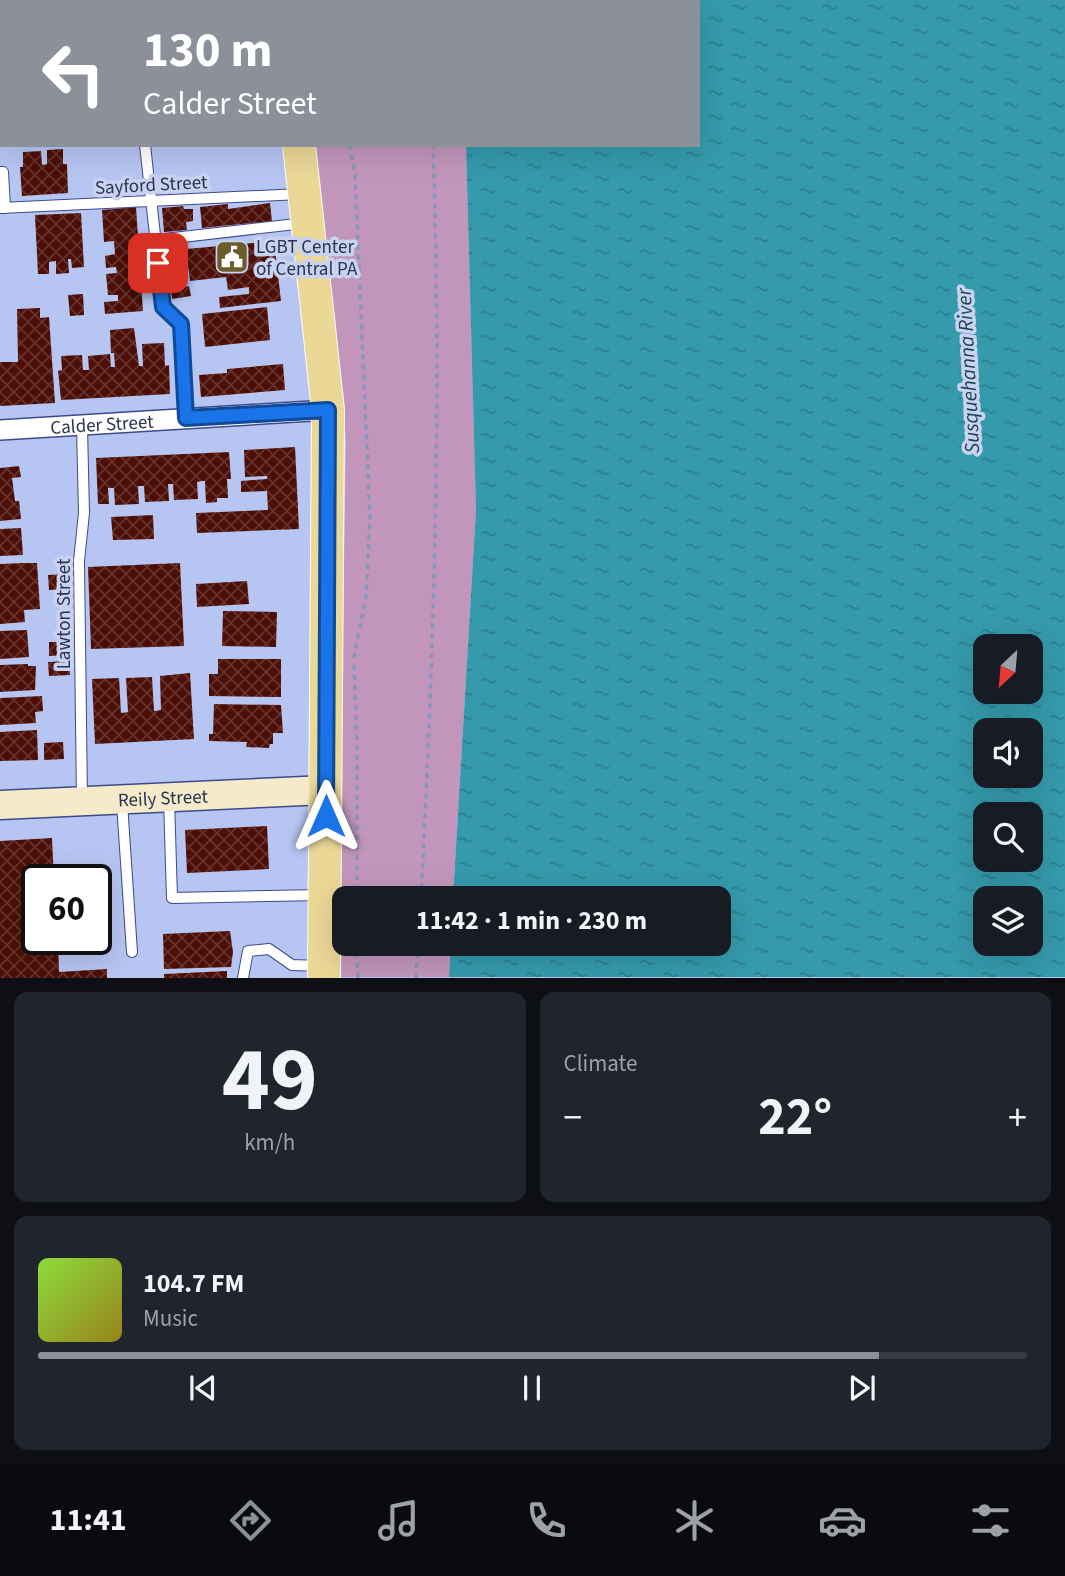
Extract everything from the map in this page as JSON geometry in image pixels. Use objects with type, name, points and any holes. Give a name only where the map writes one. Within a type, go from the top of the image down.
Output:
[{"type":"main road","points":[[299,147],[328,410],[324,972]]},
{"type":"main road","name":"Reily Street","points":[[0,805],[326,790]]},
{"type":"street","name":"Calder Street","points":[[0,430],[328,410]]},
{"type":"lane","points":[[145,147],[163,307],[181,324],[186,418]]},
{"type":"lane","points":[[0,172],[3,172],[2,208]]},
{"type":"lane","name":"Sayford Street","points":[[2,208],[151,202],[306,208]]},
{"type":"lane","points":[[156,240],[306,208]]},
{"type":"lane","name":"Lawton Street","points":[[82,427],[85,513],[79,561],[82,801]]},
{"type":"lane","points":[[169,797],[172,898],[325,895]]},
{"type":"lane","points":[[121,799],[132,952]]},
{"type":"lane","points":[[243,978],[248,951],[269,948],[292,965],[324,972]]},
{"type":"path","points":[[350,147],[355,174],[370,518],[366,596],[354,661],[357,742],[356,886]]},
{"type":"path","points":[[422,886],[435,586],[436,231],[433,147]]},
{"type":"path","points":[[357,956],[358,978]]},
{"type":"path","points":[[416,978],[417,956]]},
{"type":"shaded area","points":[[314,147],[466,147],[476,510],[454,886],[339,886],[346,439]]},
{"type":"shaded area","points":[[338,956],[450,956],[449,977],[338,977]]},
{"type":"water","name":"Susquehanna River","points":[[700,0],[1065,0],[1065,977],[449,977],[450,956],[731,956],[731,886],[454,886],[476,510],[466,147],[700,147]]},
{"type":"building","points":[[63,149],[63,164],[67,164],[68,193],[22,196],[20,167],[23,167],[23,152],[41,151],[42,165],[47,164],[47,150]]},
{"type":"building","points":[[270,203],[272,221],[202,228],[200,207],[228,204],[228,209]]},
{"type":"building","points":[[183,206],[184,209],[193,209],[193,221],[186,222],[187,230],[164,232],[162,208]]},
{"type":"building","points":[[136,207],[143,311],[105,314],[104,302],[118,301],[118,295],[108,295],[106,274],[117,273],[116,267],[106,268],[105,256],[115,254],[114,241],[104,242],[102,210]]},
{"type":"building","points":[[81,213],[84,267],[72,268],[71,259],[68,259],[69,273],[56,274],[56,261],[49,262],[49,274],[38,274],[35,215]]},
{"type":"building","name":"LGBT Center of Central PA","points":[[274,241],[281,301],[220,308],[219,297],[249,294],[249,287],[228,290],[226,277],[190,281],[186,249]]},
{"type":"building","points":[[189,286],[191,296],[172,299],[171,289]]},
{"type":"building","points":[[83,294],[84,315],[70,316],[68,295]]},
{"type":"building","points":[[267,307],[270,340],[205,347],[202,314]]},
{"type":"building","points":[[40,308],[40,318],[49,317],[55,403],[0,406],[0,362],[18,362],[17,309]]},
{"type":"building","points":[[134,328],[139,366],[143,366],[142,344],[164,343],[165,366],[169,365],[170,394],[61,400],[58,371],[62,370],[61,356],[82,355],[83,370],[89,370],[88,356],[110,354],[111,367],[115,367],[110,330]]},
{"type":"building","points":[[283,364],[285,390],[201,397],[199,375],[227,373],[227,369]]},
{"type":"building","points":[[295,447],[299,529],[197,533],[196,513],[268,510],[267,491],[241,492],[241,481],[267,479],[267,476],[245,477],[244,450]]},
{"type":"building","points":[[229,452],[231,479],[227,479],[228,498],[217,498],[217,502],[206,503],[205,481],[202,481],[197,482],[198,499],[174,500],[173,484],[168,484],[169,501],[145,502],[144,486],[138,486],[139,504],[115,505],[114,488],[108,488],[109,504],[98,504],[96,458]]},
{"type":"building","points":[[19,466],[21,477],[12,478],[21,519],[0,521],[0,468]]},
{"type":"building","points":[[153,515],[154,539],[113,540],[111,517]]},
{"type":"building","points":[[21,528],[23,555],[0,556],[0,529]]},
{"type":"building","points":[[37,563],[40,609],[24,610],[25,622],[0,624],[0,564]]},
{"type":"building","points":[[180,563],[184,646],[91,649],[88,567]]},
{"type":"building","points":[[69,574],[70,589],[49,590],[48,575]]},
{"type":"building","points":[[247,581],[249,604],[197,607],[196,584]]},
{"type":"building","points":[[223,611],[277,612],[276,647],[222,646]]},
{"type":"building","points":[[27,630],[29,657],[0,659],[0,631]]},
{"type":"building","points":[[49,642],[70,642],[70,655],[49,656]]},
{"type":"building","points":[[218,659],[281,659],[281,697],[209,696],[209,674],[218,674]]},
{"type":"building","points":[[69,661],[70,675],[49,676],[48,662]]},
{"type":"building","points":[[0,665],[36,666],[35,690],[0,692]]},
{"type":"building","points":[[190,673],[194,739],[95,744],[92,679],[119,678],[121,713],[128,712],[126,678],[152,677],[154,711],[161,710],[160,676]]},
{"type":"building","points":[[42,696],[43,711],[35,712],[36,723],[0,725],[0,698]]},
{"type":"building","points":[[214,704],[281,705],[283,733],[273,733],[273,744],[270,744],[269,748],[246,747],[247,742],[209,741],[209,734],[213,734]]},
{"type":"building","points":[[37,730],[38,760],[0,761],[0,732]]},
{"type":"building","points":[[63,742],[64,759],[44,760],[44,743]]},
{"type":"building","points":[[267,826],[269,869],[187,873],[185,830]]},
{"type":"building","points":[[52,838],[53,864],[21,864],[21,955],[58,955],[59,972],[107,969],[107,978],[0,978],[0,841]]},
{"type":"building","points":[[230,931],[233,952],[231,967],[164,969],[163,934]]},
{"type":"building","points":[[227,971],[227,978],[164,978],[164,974]]},
{"type":"place","name":"LGBT Center of Central PA","points":[[232,257]]},
{"type":"route","points":[[158,263],[163,307],[181,324],[186,418],[328,410],[326,816]]}]
